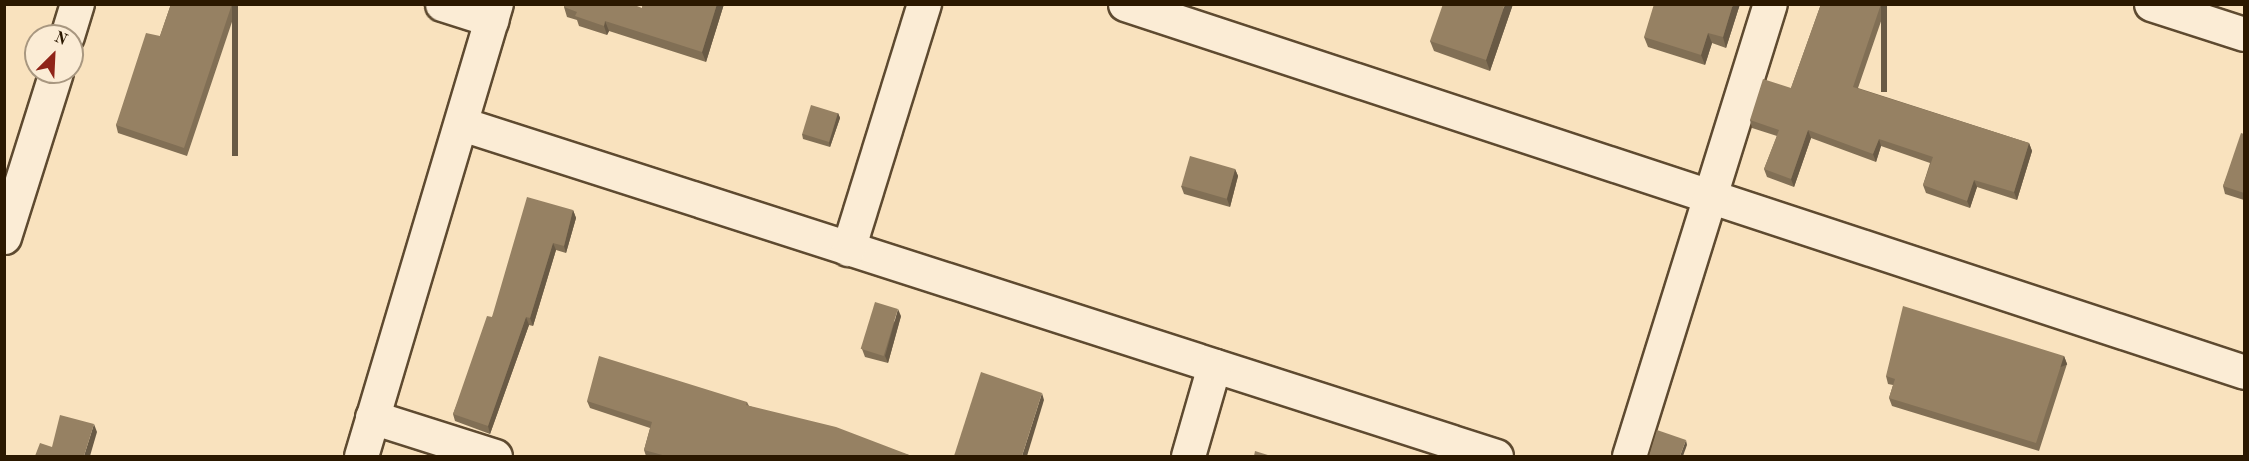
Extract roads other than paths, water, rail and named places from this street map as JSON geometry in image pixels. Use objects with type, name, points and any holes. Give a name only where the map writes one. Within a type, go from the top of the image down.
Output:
[{"type":"street","points":[[71,24],[77,4]]},
{"type":"street","points":[[361,456],[494,12],[442,4]]},
{"type":"street","points":[[848,249],[924,4]]},
{"type":"street","points":[[1125,4],[2244,372]]},
{"type":"street","points":[[1629,456],[1770,4]]},
{"type":"street","points":[[2151,4],[2244,34]]},
{"type":"street","points":[[7,222],[52,84]]},
{"type":"street","points":[[462,124],[1496,456]]},
{"type":"street","points":[[1188,456],[1214,366]]},
{"type":"street","points":[[372,417],[495,456]]}]
